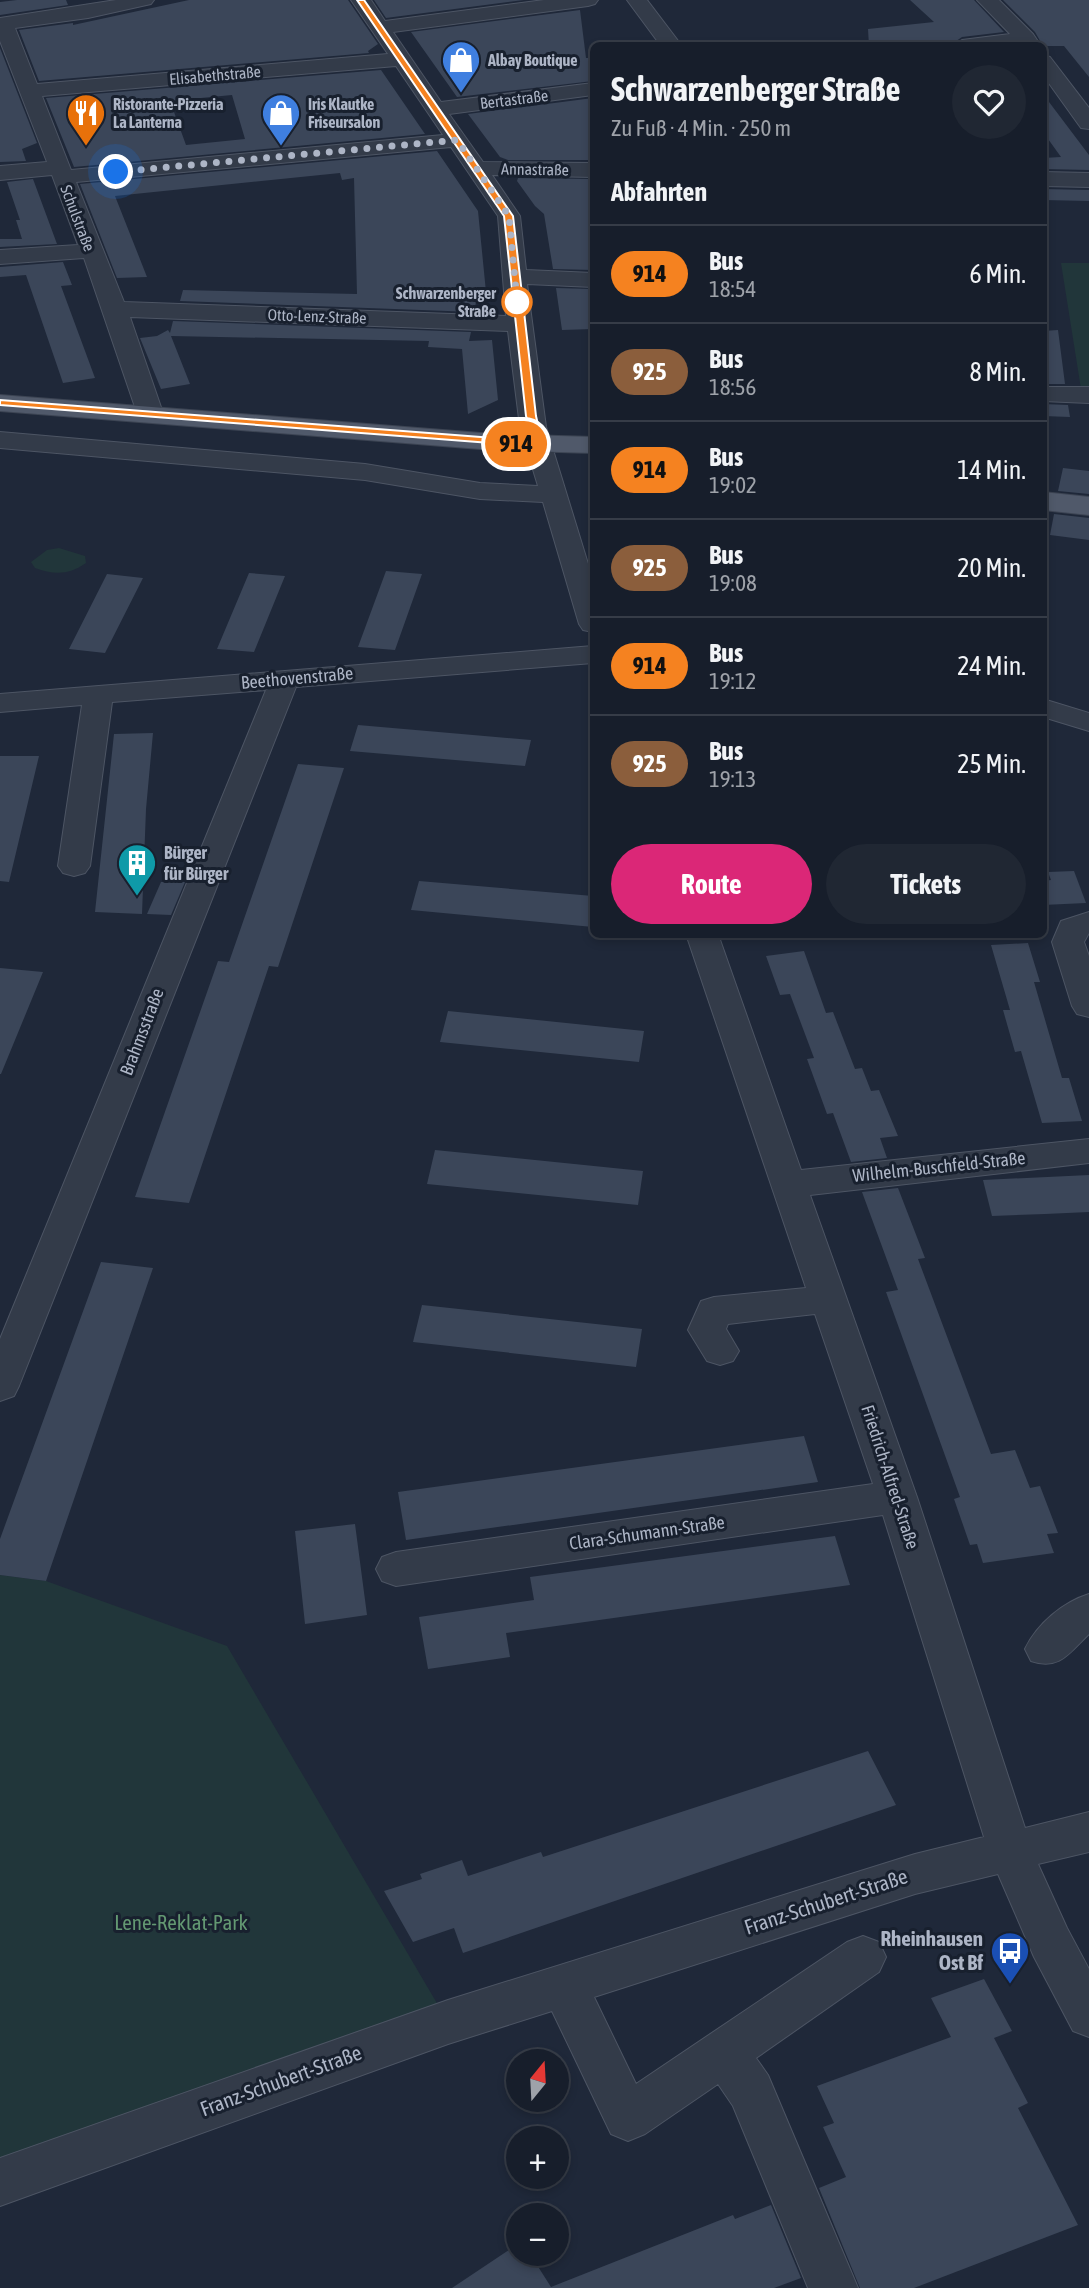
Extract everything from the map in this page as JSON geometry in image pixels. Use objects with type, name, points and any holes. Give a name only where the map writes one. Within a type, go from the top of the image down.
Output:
[{"type":"main road","points":[[0,403],[540,445],[590,445]]},
{"type":"main road","points":[[1047,501],[1089,506]]},
{"type":"street","points":[[1,23],[86,6],[144,0]]},
{"type":"street","points":[[361,0],[509,216],[531,416],[590,614]]},
{"type":"street","points":[[379,28],[588,0]]},
{"type":"street","points":[[637,0],[669,42]]},
{"type":"street","points":[[987,0],[1029,42]]},
{"type":"street","name":"Schulstraße","points":[[1,23],[115,309],[150,413]]},
{"type":"street","name":"Elisabethstraße","points":[[30,91],[400,59]]},
{"type":"street","points":[[1047,66],[1089,123]]},
{"type":"street","name":"Bertastraße","points":[[435,108],[590,89]]},
{"type":"street","points":[[0,173],[61,173],[457,140]]},
{"type":"street","name":"Annastraße","points":[[477,168],[590,170]]},
{"type":"street","points":[[1047,179],[1089,180]]},
{"type":"street","points":[[0,257],[90,251]]},
{"type":"street","points":[[514,276],[590,280]]},
{"type":"street","name":"Otto-Lenz-Straße","points":[[115,309],[519,324]]},
{"type":"street","points":[[1047,394],[1089,395]]},
{"type":"street","points":[[0,440],[365,472],[480,491],[553,495]]},
{"type":"street","name":"Beethovenstraße","points":[[0,703],[590,654]]},
{"type":"street","name":"Brahmsstraße","points":[[0,1386],[285,679]]},
{"type":"street","points":[[74,866],[99,695]]},
{"type":"street","points":[[1047,709],[1089,722]]},
{"type":"street","points":[[1089,922],[1072,928],[1068,942],[1089,1006]]},
{"type":"street","name":"Friedrich-Alfred-Straße","points":[[703,938],[897,1497],[1010,1850],[1050,1942],[1089,2015]]},
{"type":"street","name":"Wilhelm-Buschfeld-Straße","points":[[790,1184],[1089,1151]]},
{"type":"street","points":[[720,1351],[707,1329],[714,1311],[830,1299]]},
{"type":"street","name":"Clara-Schumann-Straße","points":[[396,1569],[897,1497]]},
{"type":"street","points":[[1046,1649],[1083,1612],[1089,1611]]},
{"type":"street","name":"Franz-Schubert-Straße","points":[[0,2182],[448,2022],[915,1874],[1089,1832]]},
{"type":"street","points":[[564,1986],[628,2118],[863,1957]]},
{"type":"street","points":[[723,2051],[751,2091],[834,2288]]},
{"type":"green space","points":[[1061,263],[1089,263],[1089,390],[1081,389]]},
{"type":"green space","points":[[59,548],[85,556],[86,563],[74,570],[55,573],[35,568],[31,562],[47,550]]},
{"type":"green space","name":"Lene-Reklat-Park","points":[[0,1575],[46,1581],[227,1646],[448,2022],[0,2175]]},
{"type":"building","points":[[66,0],[68,5],[0,15],[0,2]]},
{"type":"building","points":[[189,0],[348,0],[378,44],[368,51],[369,53],[39,81],[19,30],[73,25]]},
{"type":"building","points":[[374,0],[524,0],[386,18]]},
{"type":"building","points":[[910,0],[974,0],[1004,32],[962,37],[955,42],[869,42],[868,29],[934,22]]},
{"type":"building","points":[[1003,0],[1089,0],[1089,77],[1064,46],[1047,46],[1047,42],[1041,42],[1035,32]]},
{"type":"building","points":[[580,10],[586,58],[590,58],[590,81],[457,97],[411,32]]},
{"type":"building","points":[[0,48],[37,143],[22,149],[26,161],[0,162]]},
{"type":"building","points":[[381,70],[425,134],[74,167],[46,98]],"holes":[[[232,95],[245,139],[186,145],[170,101]]]},
{"type":"building","points":[[590,98],[590,160],[508,160],[500,157],[468,114]]},
{"type":"building","points":[[1047,99],[1089,155],[1089,170],[1047,169],[1047,158],[1061,157],[1047,138]]},
{"type":"building","points":[[437,151],[478,211],[486,292],[478,292],[474,312],[180,301],[183,290],[357,294],[354,178],[342,180],[340,173],[115,196],[147,277],[117,278],[80,184]]},
{"type":"building","points":[[518,178],[590,179],[590,270],[553,269],[544,214],[517,181]]},
{"type":"building","points":[[33,179],[57,244],[0,247],[0,239],[22,239],[16,220],[20,220],[7,182]]},
{"type":"building","points":[[1047,189],[1089,190],[1089,201],[1047,200]]},
{"type":"building","points":[[63,262],[72,285],[61,286],[95,378],[63,383],[26,275],[0,277],[0,267]]},
{"type":"building","points":[[556,288],[590,289],[590,329],[562,330]]},
{"type":"building","points":[[173,321],[471,332],[469,341],[492,340],[498,400],[468,414],[462,349],[428,347],[429,341],[171,336],[190,384],[161,389],[140,338],[157,336],[168,330],[170,333]]},
{"type":"building","points":[[1058,330],[1065,384],[1047,384],[1047,331]]},
{"type":"building","points":[[1047,404],[1068,405],[1070,417],[1047,416]]},
{"type":"building","points":[[1063,468],[1089,471],[1089,494],[1058,491]]},
{"type":"building","points":[[1054,514],[1089,518],[1089,540],[1050,535]]},
{"type":"building","points":[[386,571],[422,574],[395,650],[358,647]]},
{"type":"building","points":[[249,573],[285,576],[254,652],[217,649]]},
{"type":"building","points":[[107,574],[143,578],[105,653],[69,649]]},
{"type":"building","points":[[358,725],[531,740],[525,766],[350,751]]},
{"type":"building","points":[[153,733],[146,809],[142,914],[95,912],[114,734]]},
{"type":"building","points":[[0,756],[39,756],[9,882],[0,881]]},
{"type":"building","points":[[298,764],[344,768],[278,967],[269,966],[189,1203],[135,1197],[218,961],[229,962]]},
{"type":"building","points":[[1074,871],[1086,903],[1047,905],[1047,880],[1051,880],[1048,872]]},
{"type":"building","points":[[419,881],[590,896],[590,927],[411,910]]},
{"type":"building","points":[[161,882],[185,882],[171,915],[147,914]]},
{"type":"building","points":[[1028,943],[1040,982],[1034,982],[1062,1078],[1069,1078],[1082,1121],[1042,1123],[1021,1051],[1015,1052],[1003,1010],[1010,1010],[991,945]]},
{"type":"building","points":[[804,951],[826,1013],[833,1012],[855,1069],[862,1068],[871,1091],[879,1090],[898,1136],[880,1138],[887,1158],[851,1162],[833,1113],[827,1114],[807,1059],[814,1058],[790,994],[780,995],[766,956]]},
{"type":"building","points":[[0,968],[43,972],[1,1074],[0,1074]]},
{"type":"building","points":[[448,1011],[644,1031],[639,1062],[440,1042]]},
{"type":"building","points":[[435,1150],[643,1171],[638,1205],[427,1184]]},
{"type":"building","points":[[1089,1175],[1089,1212],[992,1216],[983,1180]]},
{"type":"building","points":[[898,1188],[925,1258],[918,1259],[991,1454],[1015,1450],[1030,1488],[1040,1486],[1058,1533],[1047,1534],[1054,1553],[983,1563],[977,1544],[970,1545],[954,1499],[960,1497],[886,1292],[898,1290],[862,1192]]},
{"type":"building","points":[[101,1262],[153,1268],[46,1581],[0,1575],[0,1539]]},
{"type":"building","points":[[422,1305],[642,1329],[636,1367],[413,1342]]},
{"type":"building","points":[[804,1436],[818,1482],[406,1540],[398,1492]]},
{"type":"building","points":[[355,1524],[367,1615],[305,1624],[295,1531]]},
{"type":"building","points":[[835,1536],[850,1585],[506,1633],[510,1657],[428,1669],[419,1617],[534,1600],[530,1577]]},
{"type":"building","points":[[868,1751],[896,1805],[463,1953],[454,1928],[413,1942],[384,1891],[422,1879],[420,1874],[462,1860],[468,1876],[541,1852],[543,1857]]},
{"type":"building","points":[[984,1979],[1012,2031],[994,2038],[1028,2103],[1018,2108],[1078,2225],[914,2288],[860,2288],[819,2188],[846,2177],[823,2127],[834,2123],[817,2086],[951,2037],[931,1998]]},
{"type":"building","points":[[771,2205],[801,2278],[774,2288],[452,2288],[506,2252],[506,2266],[538,2266],[551,2287],[733,2215],[735,2219]]},
{"type":"bus line","name":"914","points":[[0,403],[540,445],[531,416],[509,216],[361,0]]},
{"type":"place","name":"Albay Boutique","points":[[461,94]]},
{"type":"place","name":"Ristorante-Pizzeria La Lanterna","points":[[86,147]]},
{"type":"place","name":"Iris Klautke Friseursalon","points":[[281,147]]},
{"type":"place","name":"Schwarzenberger Straße","points":[[517,302]]},
{"type":"place","name":"Bürger für Bürger","points":[[137,897]]},
{"type":"place","name":"Rheinhausen Ost Bf","points":[[1010,1985]]},
{"type":"route","points":[[116,172],[457,140],[509,216],[517,302]]}]
